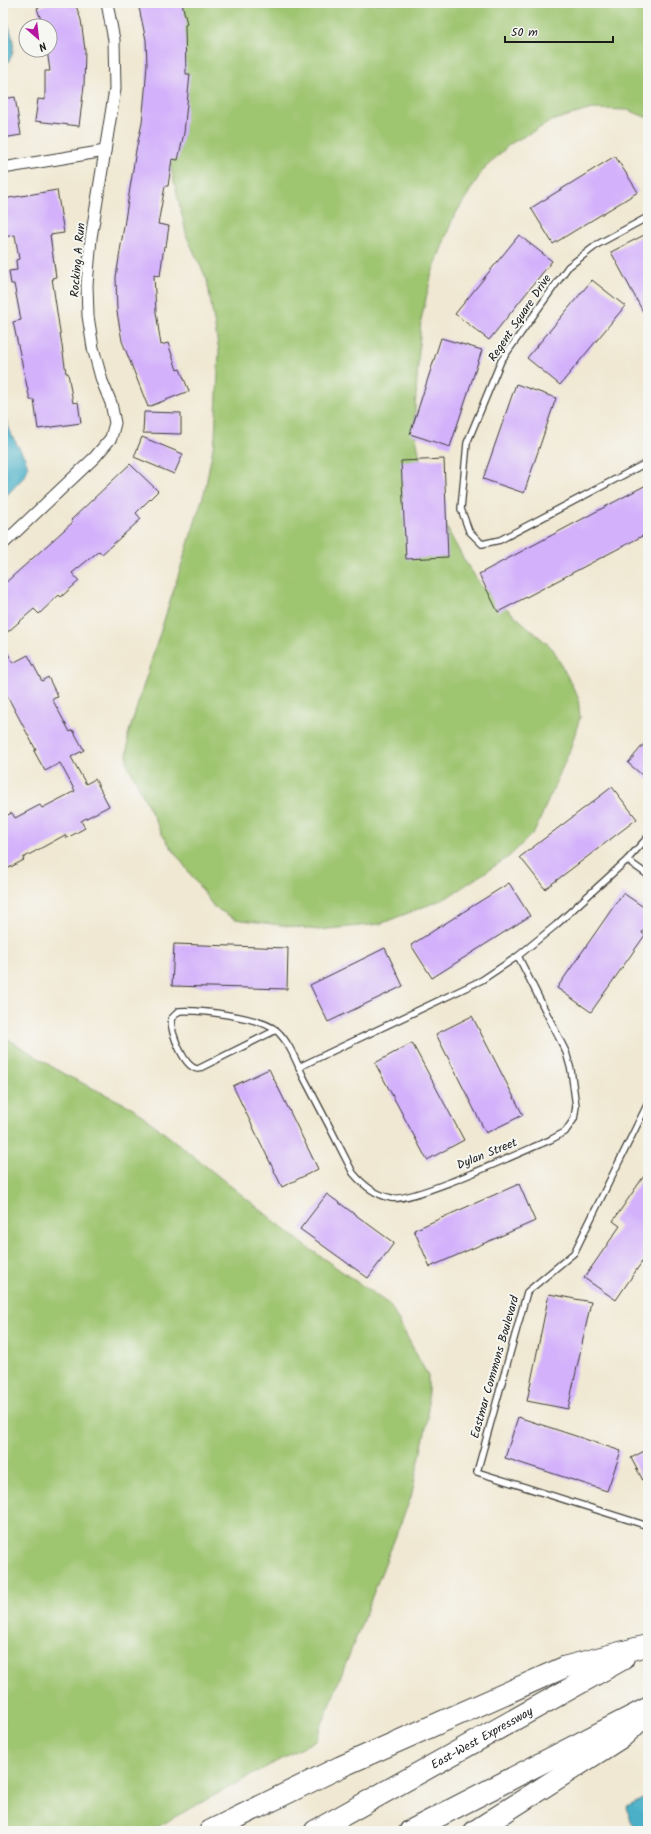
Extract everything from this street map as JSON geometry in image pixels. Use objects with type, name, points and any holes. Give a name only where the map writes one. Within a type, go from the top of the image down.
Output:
[{"type":"highway","points":[[210,1831],[340,1767],[565,1667],[647,1645]]},
{"type":"highway","name":"East-West Expressway","points":[[315,1831],[564,1693],[647,1645]]},
{"type":"highway","points":[[410,1831],[648,1708]]},
{"type":"highway","points":[[475,1831],[622,1737],[648,1713]]},
{"type":"street","name":"Rocking A Run","points":[[3,544],[107,445],[114,431],[113,409],[102,381],[93,348],[87,301],[89,250],[114,105],[116,72],[114,40],[107,3]]},
{"type":"street","points":[[3,168],[106,151]]},
{"type":"lane","name":"Regent Square Drive","points":[[648,217],[598,244],[568,267],[501,361],[467,443],[462,509],[469,531],[482,544],[500,540],[648,462]]},
{"type":"lane","points":[[299,1067],[482,980],[518,956],[561,921],[627,860],[648,837]]},
{"type":"lane","points":[[627,860],[648,876]]},
{"type":"lane","name":"Dylan Street","points":[[276,1030],[198,1070],[193,1069],[188,1064],[172,1032],[171,1019],[180,1011],[193,1010],[255,1020],[276,1030],[299,1067],[353,1173],[362,1184],[392,1199],[419,1194],[550,1140],[565,1132],[574,1119],[576,1106],[571,1070],[566,1052],[518,956]]},
{"type":"lane","name":"Eastmar Commons Boulevard","points":[[648,1103],[574,1253],[528,1292],[477,1472],[648,1526]]},
{"type":"green space","points":[[150,3],[648,3],[648,118],[628,110],[592,109],[554,120],[510,144],[483,170],[453,218],[432,273],[421,320],[414,425],[425,488],[463,558],[482,587],[553,649],[578,697],[580,717],[570,750],[535,831],[510,856],[446,898],[380,924],[318,930],[235,919],[214,907],[163,836],[127,763],[128,735],[205,490],[215,437],[219,351],[207,280],[187,237],[149,73]]},
{"type":"green space","points":[[3,1036],[64,1074],[133,1108],[307,1247],[390,1305],[428,1376],[428,1419],[411,1497],[316,1740],[149,1831],[3,1831]]},
{"type":"water","points":[[3,12],[13,40],[13,48],[9,61],[3,66]]},
{"type":"water","points":[[3,412],[12,436],[25,458],[28,467],[23,478],[3,499]]},
{"type":"water","points":[[648,1796],[648,1831],[638,1831],[630,1822],[627,1807]]},
{"type":"building","points":[[50,3],[75,3],[81,20],[85,50],[84,86],[79,126],[35,121],[38,99],[45,100],[45,71],[50,71],[48,58],[58,58],[58,18],[40,18],[37,8]]},
{"type":"building","points":[[138,3],[182,3],[187,24],[185,25],[186,74],[190,74],[184,133],[178,160],[172,159],[168,186],[165,186],[158,224],[169,226],[166,246],[164,246],[160,276],[154,275],[156,312],[161,345],[168,343],[177,370],[180,369],[189,391],[148,407],[122,341],[117,312],[116,277],[136,150],[142,123],[145,91],[147,64],[146,40]]},
{"type":"building","points":[[15,97],[21,135],[3,138],[3,99]]},
{"type":"building","points":[[615,156],[638,192],[553,244],[531,208]]},
{"type":"building","points":[[57,190],[64,233],[50,235],[56,277],[52,278],[66,373],[68,373],[73,403],[78,402],[81,423],[38,429],[34,400],[30,400],[13,322],[21,320],[14,284],[11,284],[9,271],[17,270],[16,260],[19,259],[15,235],[3,237],[3,199]]},
{"type":"building","points":[[648,233],[648,321],[611,252]]},
{"type":"building","points":[[519,235],[552,261],[489,340],[455,314]]},
{"type":"building","points":[[592,280],[625,306],[560,385],[527,358]]},
{"type":"building","points":[[441,338],[482,350],[450,447],[410,434]]},
{"type":"building","points":[[516,384],[556,398],[524,493],[483,479]]},
{"type":"building","points":[[144,412],[181,413],[181,434],[143,433]]},
{"type":"building","points":[[142,437],[183,454],[174,474],[134,457]]},
{"type":"building","points":[[444,459],[448,557],[406,559],[401,461]]},
{"type":"building","points":[[130,464],[158,491],[136,513],[141,519],[102,554],[99,551],[72,573],[79,581],[61,597],[59,595],[39,614],[34,609],[3,636],[3,585],[73,522],[71,520]]},
{"type":"building","points":[[648,484],[648,533],[498,612],[479,574]]},
{"type":"building","points":[[3,644],[13,663],[28,655],[42,681],[48,677],[58,697],[52,699],[70,732],[73,730],[84,750],[71,757],[86,784],[95,779],[109,806],[81,821],[85,828],[67,838],[65,835],[3,871],[3,817],[12,813],[15,818],[40,805],[42,808],[75,791],[60,763],[45,771],[34,751],[36,750],[3,688]]},
{"type":"building","points":[[648,739],[648,780],[628,763]]},
{"type":"building","points":[[612,787],[637,819],[545,889],[520,857]]},
{"type":"building","points":[[509,883],[530,916],[432,978],[411,945]]},
{"type":"building","points":[[623,893],[648,910],[648,923],[642,933],[645,935],[591,1012],[557,988]]},
{"type":"building","points":[[174,944],[288,948],[287,989],[172,986]]},
{"type":"building","points":[[385,948],[403,986],[328,1022],[310,985]]},
{"type":"building","points":[[472,1016],[523,1115],[486,1133],[436,1034]]},
{"type":"building","points":[[412,1043],[464,1140],[427,1160],[375,1063]]},
{"type":"building","points":[[269,1069],[318,1169],[282,1187],[233,1086]]},
{"type":"building","points":[[648,1170],[648,1253],[616,1300],[584,1278],[620,1226],[613,1221]]},
{"type":"building","points":[[519,1184],[535,1221],[430,1267],[414,1230]]},
{"type":"building","points":[[327,1194],[394,1243],[368,1278],[300,1229]]},
{"type":"building","points":[[549,1294],[591,1302],[568,1409],[527,1401]]},
{"type":"building","points":[[518,1417],[621,1451],[607,1491],[505,1458]]},
{"type":"building","points":[[648,1449],[648,1490],[631,1458]]}]
